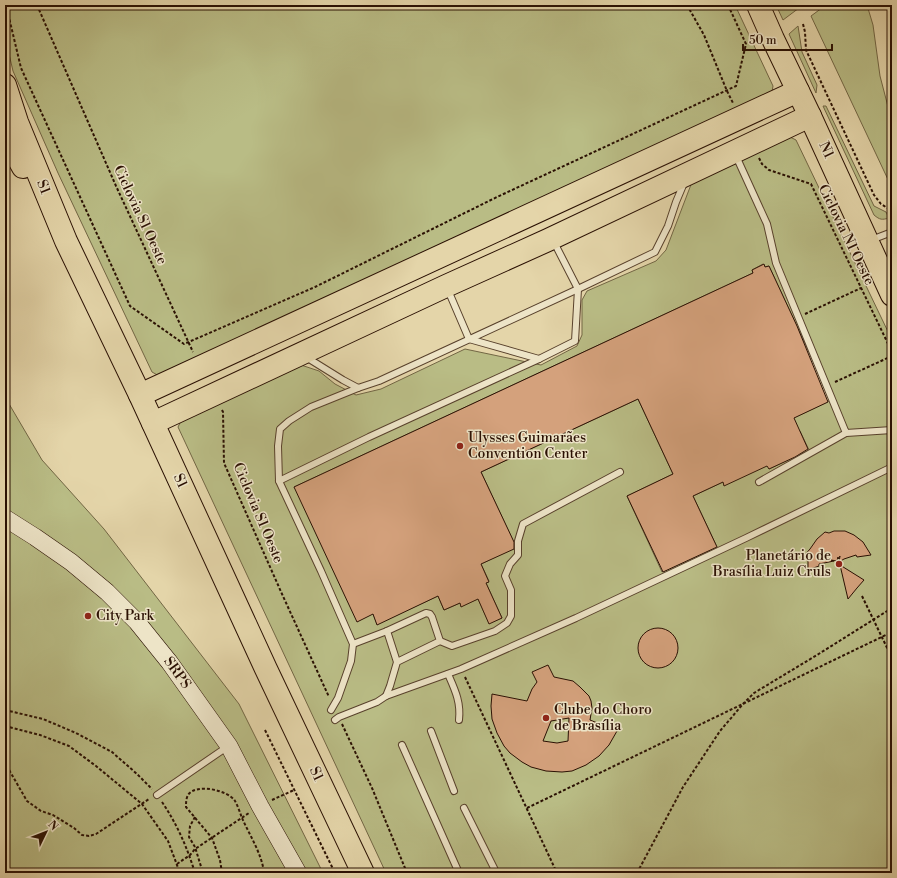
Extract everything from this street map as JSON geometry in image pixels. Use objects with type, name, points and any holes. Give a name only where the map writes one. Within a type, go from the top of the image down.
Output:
[{"type":"highway","name":"N1","points":[[758,5],[892,295]]},
{"type":"highway","name":"S1","points":[[5,84],[20,129],[66,241],[140,395],[266,669],[363,873]]},
{"type":"highway","points":[[140,395],[798,91]]},
{"type":"highway","points":[[153,423],[548,240],[810,116]]},
{"type":"highway","points":[[722,126],[734,151]]},
{"type":"highway","points":[[5,135],[66,241]]},
{"type":"highway","points":[[223,357],[236,385]]},
{"type":"main road","name":"SRPS","points":[[5,518],[71,562],[107,592],[137,622],[170,663],[229,746],[260,806],[298,873]]},
{"type":"lane","points":[[734,151],[768,224],[776,263],[846,433]]},
{"type":"lane","points":[[332,708],[338,698],[351,661],[353,644],[322,572],[279,481],[278,446],[280,429],[289,421],[311,407],[379,381],[655,252],[668,226],[688,174]]},
{"type":"lane","points":[[867,241],[892,232]]},
{"type":"lane","points":[[279,481],[369,437],[575,341],[578,289],[556,246],[548,240]]},
{"type":"lane","points":[[446,286],[469,339]]},
{"type":"lane","points":[[469,339],[539,359]]},
{"type":"lane","points":[[302,354],[358,388]]},
{"type":"lane","points":[[759,482],[846,433],[892,430]]},
{"type":"lane","points":[[337,719],[377,702],[386,696],[461,669],[576,618],[892,467]]},
{"type":"lane","points":[[397,662],[440,641],[452,646],[495,631],[507,623],[512,616],[511,590],[504,576],[510,564],[518,555],[518,541],[523,524],[620,472]]},
{"type":"lane","points":[[353,644],[387,631],[426,613],[430,614],[432,617],[440,641]]},
{"type":"lane","points":[[386,696],[397,662],[387,631]]},
{"type":"lane","points":[[448,674],[457,695],[460,713],[459,720]]},
{"type":"lane","points":[[431,731],[454,791]]},
{"type":"lane","points":[[402,745],[459,873]]},
{"type":"lane","points":[[157,795],[229,746]]},
{"type":"lane","points":[[464,808],[496,872]]},
{"type":"path","points":[[6,5],[21,68],[130,306],[184,344],[315,287],[497,197],[736,86],[746,44],[728,5]]},
{"type":"path","name":"Ciclovia S1 Oeste","points":[[37,5],[116,186],[200,367]]},
{"type":"path","points":[[686,5],[704,34],[726,91],[733,104]]},
{"type":"path","points":[[803,24],[806,50],[874,195],[881,204],[889,208],[892,215]]},
{"type":"path","name":"Ciclovia N1 Oeste","points":[[758,155],[762,164],[769,170],[811,184],[892,352]]},
{"type":"path","points":[[798,317],[861,288]]},
{"type":"path","points":[[827,386],[892,356]]},
{"type":"path","name":"Ciclovia S1 Oeste","points":[[214,395],[223,412],[224,463],[332,708]]},
{"type":"path","points":[[892,400],[890,405],[892,409]]},
{"type":"path","points":[[862,596],[892,658]]},
{"type":"path","points":[[637,873],[683,787],[720,731],[743,704],[754,693],[892,608]]},
{"type":"path","points":[[527,808],[892,632]]},
{"type":"path","points":[[461,669],[558,873]]},
{"type":"path","points":[[5,710],[43,719],[76,733],[112,752],[137,774],[157,795],[177,825],[190,855],[195,873]]},
{"type":"path","points":[[337,719],[372,788],[407,873]]},
{"type":"path","points":[[5,726],[40,734],[69,746],[142,804],[168,841],[180,873]]},
{"type":"path","points":[[265,730],[335,873]]},
{"type":"path","points":[[5,761],[27,801],[40,811],[53,815],[82,835],[89,836],[96,834],[157,795]]},
{"type":"path","points":[[222,873],[220,860],[212,838],[186,807],[186,800],[189,794],[197,789],[206,788],[226,793],[235,801],[260,855],[264,873]]},
{"type":"path","points":[[176,864],[242,817],[260,806],[294,790]]},
{"type":"path","points":[[195,817],[190,826],[189,837],[196,849],[203,873]]},
{"type":"green space","points":[[5,5],[735,5],[773,86],[772,92],[161,377],[152,372],[58,173],[13,71],[5,37]]},
{"type":"green space","points":[[776,5],[803,5],[783,20]]},
{"type":"green space","points":[[826,5],[867,5],[873,25],[880,76],[892,122],[892,188],[811,16]]},
{"type":"green space","points":[[798,26],[802,52],[817,85],[816,93],[789,34]]},
{"type":"green space","points":[[823,106],[826,106],[874,206],[886,212],[889,218],[881,219],[874,215]]},
{"type":"green space","points":[[788,136],[796,140],[892,340],[892,873],[386,873],[178,427],[183,417],[298,364],[319,371],[335,384],[356,395],[381,389],[465,349],[541,365],[577,346],[582,335],[582,300],[587,291],[656,261],[666,250],[692,182]],"holes":[[[763,264],[765,267],[769,266],[831,400],[783,423],[800,431],[809,450],[769,469],[768,430],[724,485],[723,482],[693,496],[717,547],[662,572],[627,496],[673,474],[638,399],[481,472],[516,547],[481,564],[489,581],[486,583],[502,618],[489,623],[478,599],[461,606],[460,603],[444,610],[438,596],[377,624],[373,614],[294,487],[753,273],[752,270]]]},
{"type":"green space","name":"City Park","points":[[5,397],[42,460],[104,529],[239,704],[323,873],[5,873]]},
{"type":"building","name":"Ulysses Guimarães Convention Center","points":[[764,264],[765,267],[769,266],[797,326],[828,402],[794,418],[808,449],[769,469],[767,466],[724,486],[723,482],[693,496],[717,547],[663,572],[627,496],[673,474],[638,399],[481,472],[514,542],[514,549],[481,564],[489,582],[486,583],[502,618],[489,624],[478,599],[461,607],[460,603],[444,610],[438,596],[377,625],[373,614],[357,622],[294,487],[753,273],[752,270]]},
{"type":"building","points":[[834,531],[845,531],[854,535],[863,542],[871,555],[857,557],[856,555],[839,562],[840,556],[838,559],[838,557],[837,561],[831,560],[834,561],[819,564],[819,566],[808,570],[808,558],[803,557],[817,539],[825,532],[829,533]]},
{"type":"building","points":[[840,565],[864,580],[848,599]]},
{"type":"building","points":[[658,628],[666,630],[672,634],[676,640],[678,648],[676,656],[672,662],[666,666],[658,668],[650,666],[644,662],[640,656],[638,648],[640,640],[644,634],[650,630]]},
{"type":"building","name":"Clube do Choro de Brasília","points":[[548,665],[554,677],[573,681],[589,696],[592,708],[590,720],[617,731],[609,745],[599,756],[586,765],[572,771],[546,771],[531,767],[522,762],[510,753],[504,746],[492,719],[492,694],[527,701],[537,682],[532,672]],"holes":[[[569,718],[568,741],[557,743],[543,741],[551,721]]]},
{"type":"place","name":"Ulysses Guimarães Convention Center","points":[[460,446]]},
{"type":"place","name":"Planetário de Brasília Luiz Cruls","points":[[839,564]]},
{"type":"place","name":"City Park","points":[[88,616]]},
{"type":"place","name":"Clube do Choro de Brasília","points":[[546,718]]}]
